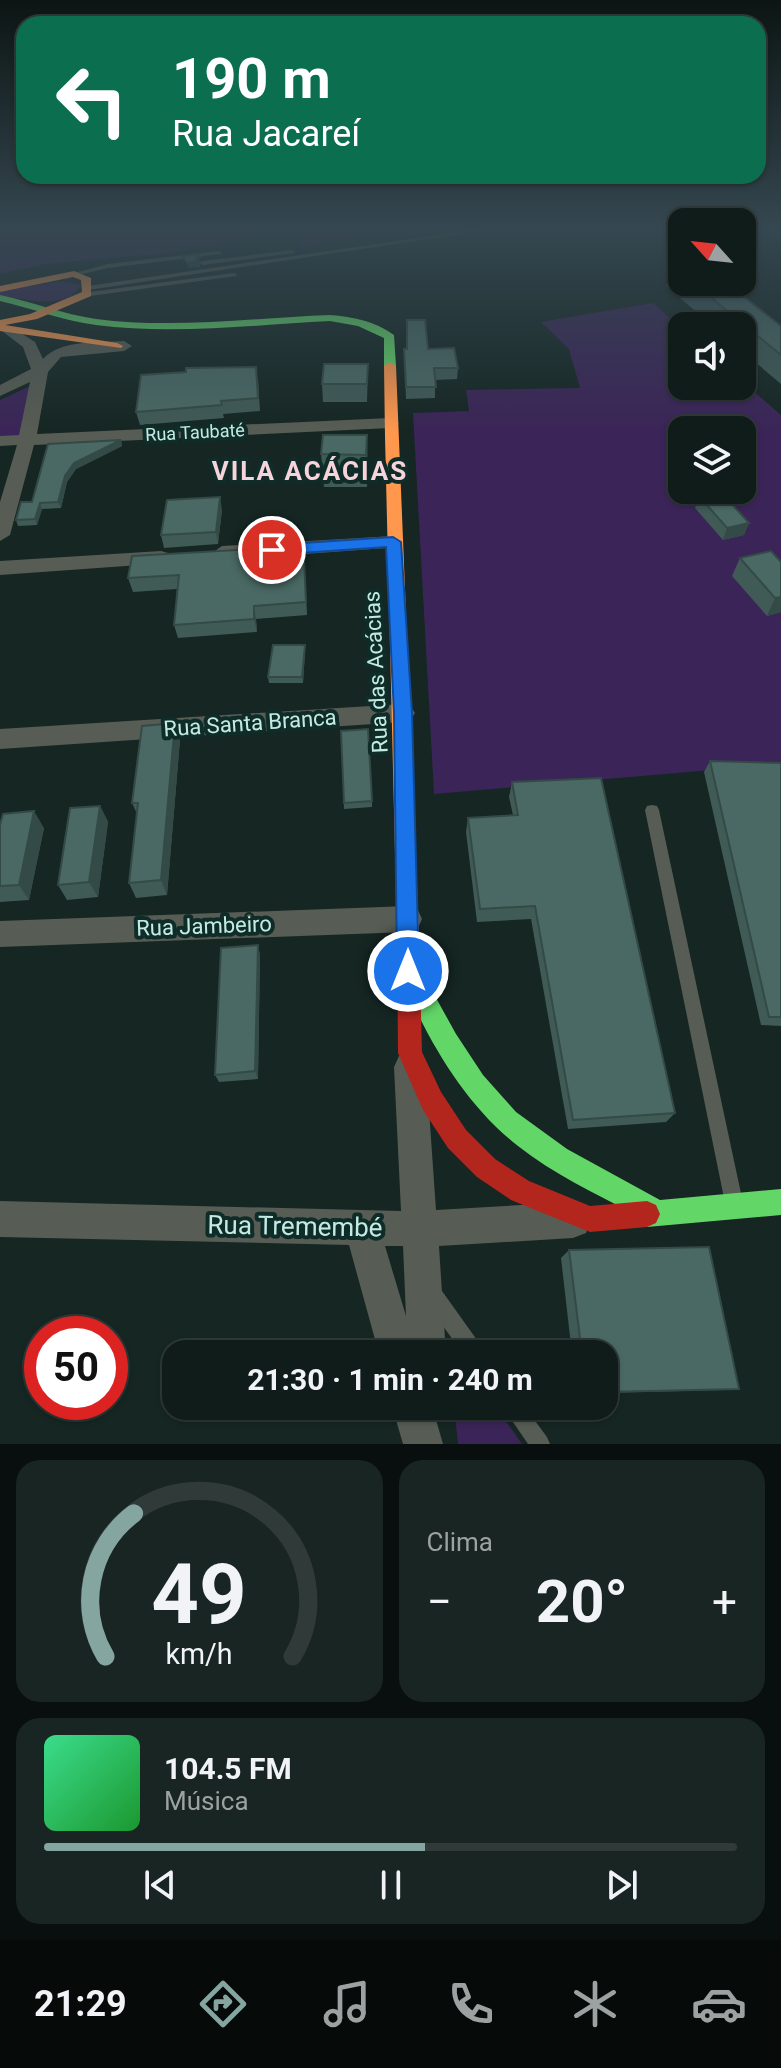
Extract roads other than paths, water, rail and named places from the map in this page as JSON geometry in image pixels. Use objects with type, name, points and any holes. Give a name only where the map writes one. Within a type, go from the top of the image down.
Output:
[{"type":"main road","points":[[3,327],[50,309],[68,295]]},
{"type":"main road","points":[[82,295],[83,313],[92,322]]},
{"type":"main road","points":[[0,298],[92,322]]},
{"type":"main road","name":"Rua das Acácias","points":[[92,322],[156,324],[330,318],[357,320],[380,328],[390,337],[393,542],[403,713],[410,1053],[432,1101],[457,1139],[486,1168],[520,1191],[590,1219],[660,1214]]},
{"type":"main road","points":[[3,327],[124,346],[327,331],[349,334],[371,343],[392,371]]},
{"type":"main road","name":"Rua das Acácias","points":[[408,971],[450,1050],[484,1096],[513,1126],[556,1156],[615,1186],[660,1214]]},
{"type":"main road","points":[[660,1214],[781,1202]]},
{"type":"street","points":[[0,535],[27,440],[40,371],[30,345],[3,327]]},
{"type":"street","points":[[0,391],[40,371],[63,351],[124,346]]},
{"type":"street","name":"Rua Taubaté","points":[[0,441],[390,423]]},
{"type":"street","points":[[0,568],[393,542]]},
{"type":"street","name":"Rua Santa Branca","points":[[0,739],[403,713]]},
{"type":"street","name":"Rua Jambeiro","points":[[0,934],[408,919]]},
{"type":"street","points":[[410,1053],[417,1229],[426,1340]]},
{"type":"street","name":"Rua Tremembé","points":[[0,1219],[417,1229],[590,1219]]},
{"type":"street","points":[[362,1227],[394,1340]]},
{"type":"street","points":[[416,1420],[423,1444]]},
{"type":"street","points":[[431,1420],[432,1444]]},
{"type":"lane","points":[[652,810],[734,1206]]},
{"type":"lane","points":[[422,1280],[465,1340]]},
{"type":"lane","points":[[522,1420],[540,1444]]},
{"type":"district","name":"VILA ACÁCIAS","points":[[310,471]]}]
